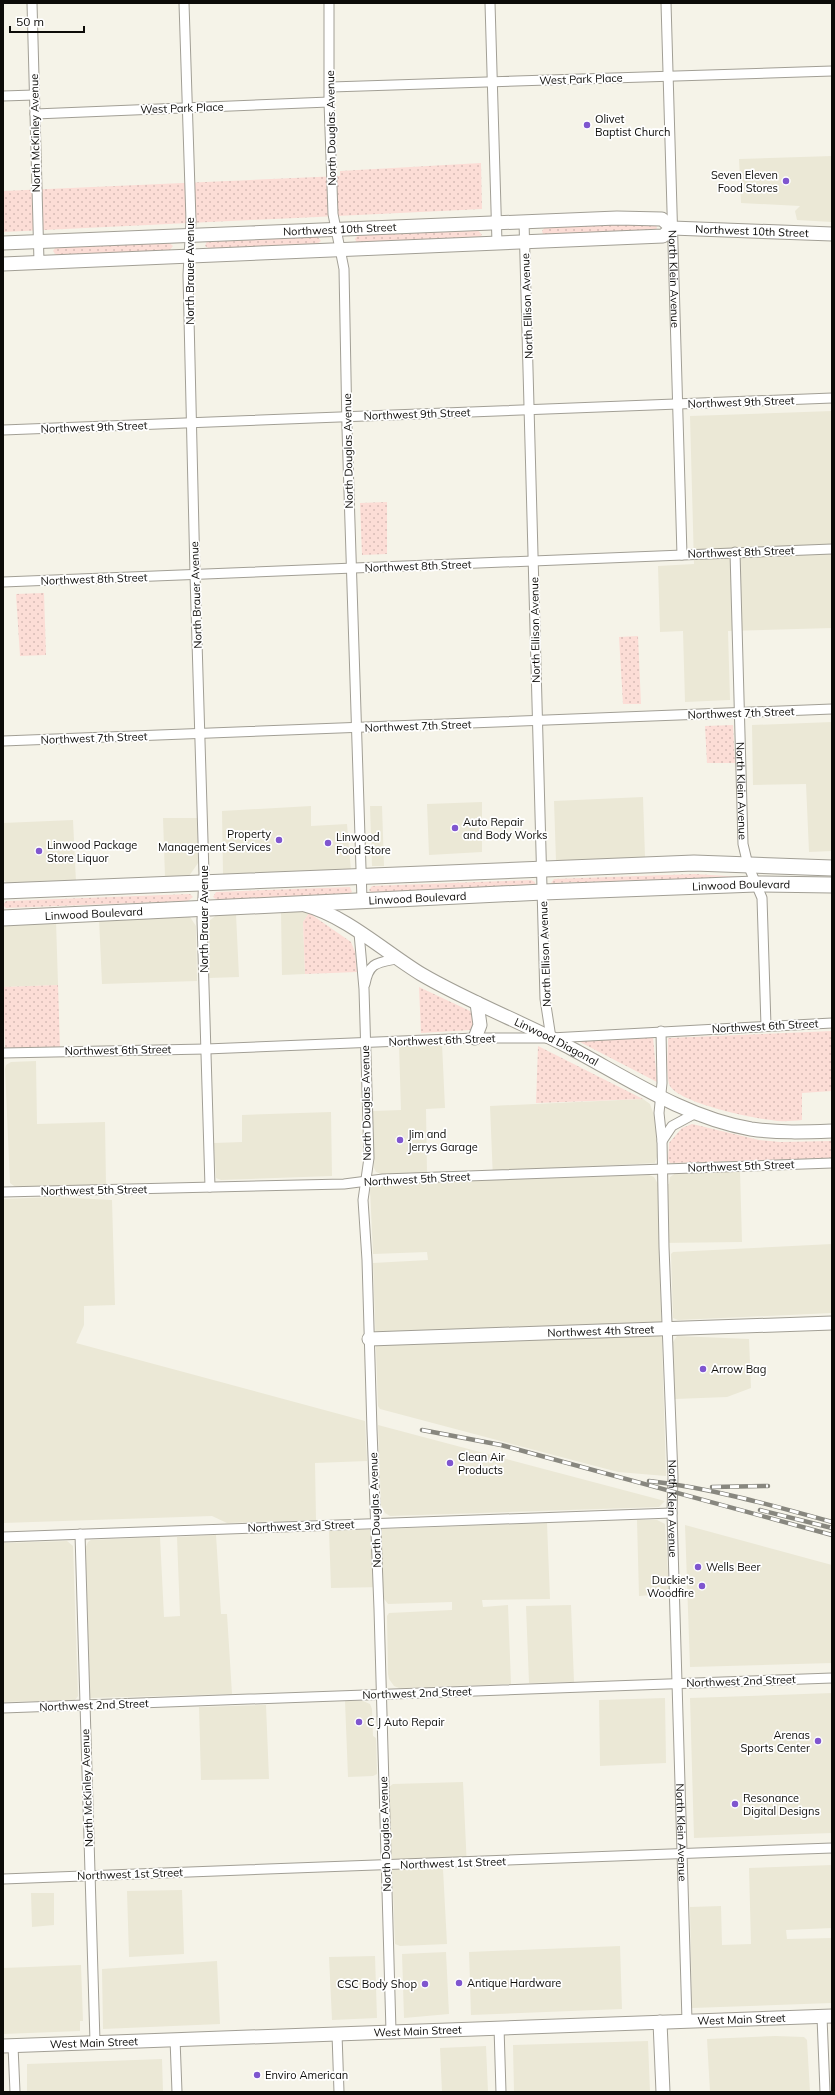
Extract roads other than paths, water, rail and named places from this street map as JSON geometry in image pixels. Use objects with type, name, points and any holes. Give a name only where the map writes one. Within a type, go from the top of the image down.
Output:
[{"type":"main road","name":"Northwest 10th Street","points":[[3,242],[617,218],[662,219],[672,228],[832,234]]},
{"type":"main road","name":"Northwest 10th Street","points":[[3,264],[662,236],[672,228]]},
{"type":"main road","name":"Linwood Boulevard","points":[[3,891],[694,864],[832,868]]},
{"type":"main road","name":"Linwood Boulevard","points":[[3,918],[202,907],[543,892],[756,884],[832,885]]},
{"type":"main road","name":"Linwood Diagonal","points":[[297,903],[329,913],[396,959],[477,1003],[551,1038],[661,1097],[696,1113],[750,1128],[781,1132],[832,1131]]},
{"type":"main road","points":[[475,1038],[480,1025],[477,1003]]},
{"type":"main road","name":"Northwest 4th Street","points":[[369,1339],[832,1322]]},
{"type":"main road","name":"West Main Street","points":[[8,2046],[827,2016]]},
{"type":"main road","points":[[660,2022],[663,2092]]},
{"type":"street","name":"North McKinley Avenue","points":[[32,3],[39,262]]},
{"type":"street","name":"North Brauer Avenue","points":[[184,3],[190,235],[189,256],[195,575],[201,734],[204,883],[202,907],[210,1187]]},
{"type":"street","name":"North Douglas Avenue","points":[[329,3],[331,87],[329,102],[334,214],[344,269],[351,569],[362,900]]},
{"type":"street","points":[[490,3],[497,243]]},
{"type":"street","name":"North Klein Avenue","points":[[666,3],[682,555]]},
{"type":"street","name":"West Park Place","points":[[331,87],[832,70]]},
{"type":"street","points":[[3,96],[34,95]]},
{"type":"street","name":"West Park Place","points":[[35,114],[329,102]]},
{"type":"street","name":"North Ellison Avenue","points":[[524,222],[545,999],[551,1038]]},
{"type":"street","name":"Northwest 9th Street","points":[[3,430],[832,398]]},
{"type":"street","name":"Northwest 8th Street","points":[[3,582],[832,549]]},
{"type":"street","name":"North Klein Avenue","points":[[735,552],[743,844],[748,865],[762,898],[766,1026]]},
{"type":"street","name":"Northwest 7th Street","points":[[3,741],[356,729],[832,709]]},
{"type":"street","name":"North Douglas Avenue","points":[[359,933],[364,989],[364,1042],[369,1158],[363,1200],[367,1260],[391,2031]]},
{"type":"street","name":"North Douglas Avenue","points":[[364,989],[371,966],[376,963],[396,959]]},
{"type":"street","name":"Northwest 6th Street","points":[[3,1053],[206,1049],[475,1038],[551,1038],[832,1023]]},
{"type":"street","name":"North Klein Avenue","points":[[661,1031],[661,1097],[659,1118],[662,1141],[666,1328],[673,1477],[672,1513],[687,2021]]},
{"type":"street","points":[[662,1141],[672,1126],[696,1113]]},
{"type":"street","name":"Northwest 5th Street","points":[[3,1192],[344,1184],[383,1179],[832,1163]]},
{"type":"street","name":"Northwest 3rd Street","points":[[3,1537],[672,1513]]},
{"type":"street","name":"North McKinley Avenue","points":[[80,1534],[95,2042]]},
{"type":"street","name":"Northwest 2nd Street","points":[[3,1708],[832,1678]]},
{"type":"street","name":"Northwest 1st Street","points":[[3,1879],[832,1848]]},
{"type":"street","points":[[825,2092],[827,2016]]},
{"type":"street","points":[[499,2027],[501,2092]]},
{"type":"street","points":[[337,2034],[339,2092]]},
{"type":"street","points":[[174,2039],[177,2092]]},
{"type":"street","points":[[8,2046],[15,2092]]},
{"type":"railway","points":[[422,1430],[501,1445],[832,1535]]},
{"type":"railway","points":[[649,1481],[695,1488],[764,1503],[832,1522]]},
{"type":"railway","points":[[712,1487],[768,1486]]},
{"type":"railway","points":[[760,1510],[832,1528]]},
{"type":"place","name":"Olivet Baptist Church","points":[[587,125]]},
{"type":"place","name":"Seven Eleven Food Stores","points":[[786,181]]},
{"type":"place","name":"Auto Repair and Body Works","points":[[455,828]]},
{"type":"place","name":"Property Management Services","points":[[279,840]]},
{"type":"place","name":"Linwood Food Store","points":[[328,843]]},
{"type":"place","name":"Linwood Package Store Liquor","points":[[39,851]]},
{"type":"place","name":"Jim and Jerrys Garage","points":[[400,1140]]},
{"type":"place","name":"Arrow Bag","points":[[703,1369]]},
{"type":"place","name":"Clean Air Products","points":[[450,1463]]},
{"type":"place","name":"Wells Beer","points":[[698,1567]]},
{"type":"place","name":"Duckie's Woodfire","points":[[702,1586]]},
{"type":"place","name":"C J Auto Repair","points":[[359,1722]]},
{"type":"place","name":"Arenas Sports Center","points":[[818,1741]]},
{"type":"place","name":"Resonance Digital Designs","points":[[735,1804]]},
{"type":"place","name":"Antique Hardware","points":[[459,1983]]},
{"type":"place","name":"CSC Body Shop","points":[[425,1984]]},
{"type":"place","name":"Enviro American","points":[[257,2075]]}]
